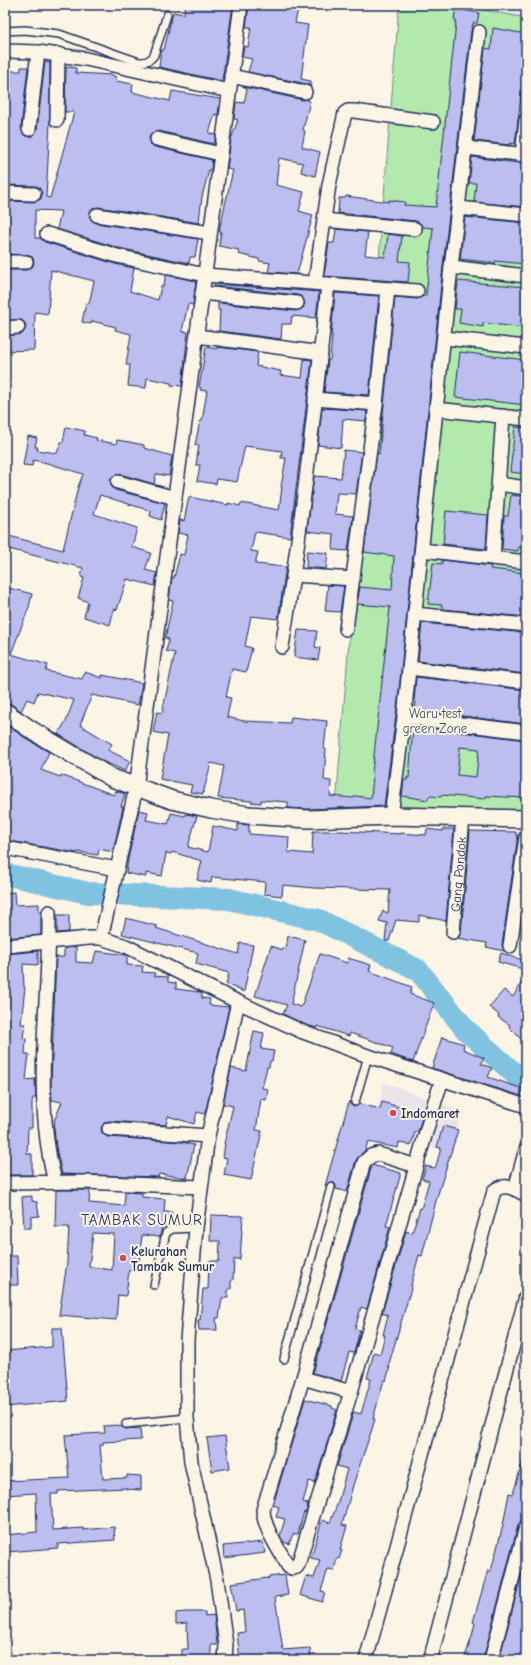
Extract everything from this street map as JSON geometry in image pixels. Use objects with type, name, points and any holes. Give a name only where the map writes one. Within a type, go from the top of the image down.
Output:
[{"type":"street","points":[[101,938],[136,788],[241,5]]},
{"type":"street","points":[[391,816],[404,717],[408,668],[438,409],[451,267],[479,32]]},
{"type":"street","points":[[5,51],[38,52],[86,59],[229,91]]},
{"type":"street","points":[[29,129],[38,52]]},
{"type":"street","points":[[57,120],[58,54]]},
{"type":"street","points":[[231,76],[305,92]]},
{"type":"street","points":[[315,283],[329,185],[345,113],[348,111],[354,111],[432,122]]},
{"type":"street","points":[[466,148],[524,155],[526,120]]},
{"type":"street","points":[[157,139],[220,154]]},
{"type":"street","points":[[5,193],[34,194]]},
{"type":"street","points":[[459,208],[526,215]]},
{"type":"street","points":[[97,214],[210,233]]},
{"type":"street","points":[[324,220],[415,229]]},
{"type":"street","points":[[47,234],[117,256],[205,275],[417,291]]},
{"type":"street","points":[[5,262],[26,262]]},
{"type":"street","points":[[451,267],[526,276]]},
{"type":"street","points":[[282,647],[294,575],[328,284]]},
{"type":"street","points":[[346,628],[376,404],[388,289]]},
{"type":"street","points":[[202,293],[297,303]]},
{"type":"street","points":[[197,336],[321,353]]},
{"type":"street","points":[[445,338],[526,347]]},
{"type":"street","points":[[315,399],[376,404]]},
{"type":"street","points":[[438,409],[526,419]]},
{"type":"street","points":[[493,558],[503,416]]},
{"type":"street","points":[[118,482],[175,498]]},
{"type":"street","points":[[499,484],[526,488]]},
{"type":"street","points":[[422,550],[526,562]]},
{"type":"street","points":[[294,575],[353,579]]},
{"type":"street","points":[[414,614],[526,625]]},
{"type":"street","points":[[408,668],[526,682]]},
{"type":"street","points":[[5,712],[93,768],[112,778],[172,800],[211,809],[248,815],[308,819],[391,816],[526,819]]},
{"type":"street","points":[[404,717],[526,732]]},
{"type":"street","name":"Gang Pondok","points":[[453,932],[463,817]]},
{"type":"street","points":[[510,946],[526,837]]},
{"type":"street","points":[[5,848],[116,874]]},
{"type":"street","points":[[49,912],[43,1086],[46,1144],[55,1182]]},
{"type":"street","points":[[5,946],[89,938],[101,938],[113,941],[303,1032],[441,1082],[526,1106]]},
{"type":"street","points":[[225,1660],[226,1645],[218,1580],[191,1462],[187,1418],[187,1340],[196,1228],[208,1136],[238,1002]]},
{"type":"street","points":[[416,1166],[378,1154],[370,1156],[364,1162],[303,1378],[263,1510],[264,1520],[272,1538],[288,1566],[291,1568],[295,1568],[298,1565],[351,1392],[416,1166],[434,1101],[441,1082]]},
{"type":"street","points":[[109,1129],[208,1136]]},
{"type":"street","points":[[367,1660],[494,1191],[498,1187],[502,1186],[521,1192],[526,1148]]},
{"type":"street","points":[[5,1183],[82,1182],[201,1187]]},
{"type":"street","points":[[428,1660],[431,1657],[526,1296]]},
{"type":"street","points":[[303,1378],[351,1392]]},
{"type":"street","points":[[491,1660],[526,1527]]},
{"type":"lane","points":[[5,31],[25,30],[60,34],[139,62],[146,62],[151,60],[154,55],[167,14]]},
{"type":"lane","points":[[355,1102],[368,1056]]},
{"type":"lane","points":[[284,1359],[331,1187]]},
{"type":"lane","points":[[154,1285],[166,1233],[172,1228],[196,1228]]},
{"type":"lane","points":[[126,1424],[187,1418]]},
{"type":"shaded area","points":[[450,5],[526,5],[526,32]]},
{"type":"shaded area","points":[[384,1082],[462,1112],[450,1152],[415,1143],[418,1132],[376,1117]]},
{"type":"green space","name":"Waru test green Zone","points":[[399,5],[458,5],[526,18],[526,819],[335,818]]},
{"type":"building","points":[[185,5],[233,5],[222,81],[159,67],[161,50],[164,50],[173,12],[184,14]]},
{"type":"building","points":[[249,5],[299,5],[295,23],[308,25],[301,79],[311,81],[311,86],[248,72],[252,59],[242,57],[244,46],[248,47],[251,27],[246,27]]},
{"type":"building","points":[[456,9],[479,13],[477,23],[473,23],[471,31],[443,266],[398,700],[384,806],[308,809],[288,808],[288,802],[261,800],[261,803],[218,798],[224,766],[211,763],[203,794],[190,792],[192,785],[160,779],[168,735],[153,732],[157,712],[162,713],[175,653],[166,651],[169,639],[165,638],[173,601],[169,600],[172,577],[174,578],[180,554],[184,555],[188,535],[178,533],[180,520],[184,521],[189,497],[228,505],[228,503],[240,506],[241,503],[279,510],[286,458],[281,458],[282,451],[245,446],[237,482],[217,479],[216,484],[197,481],[200,465],[196,465],[199,445],[195,445],[200,421],[202,421],[207,391],[200,390],[201,388],[199,387],[206,347],[217,349],[217,347],[258,352],[256,366],[281,371],[280,375],[302,378],[304,359],[312,360],[290,537],[255,532],[251,551],[258,552],[255,564],[286,567],[278,619],[251,616],[245,646],[252,648],[246,672],[232,669],[226,697],[231,698],[227,717],[244,721],[290,723],[291,717],[327,721],[324,749],[326,749],[324,780],[331,781],[330,796],[354,798],[355,796],[371,798],[372,774],[390,607],[357,604],[360,587],[392,590],[394,556],[364,552],[377,453],[379,454],[395,297],[417,299],[426,295],[433,228],[423,227],[416,221],[338,213],[339,198],[345,198],[346,196],[389,202],[389,200],[405,202],[404,205],[436,207],[455,32],[456,20],[454,19]]},
{"type":"building","points":[[493,28],[526,34],[526,56],[515,144],[510,143],[510,145],[474,141],[485,48],[491,49]]},
{"type":"building","points":[[45,62],[50,63],[50,123],[46,197],[50,198],[74,112],[65,112],[66,67],[76,68],[76,73],[113,75],[116,77],[116,81],[133,84],[132,92],[170,101],[172,91],[220,99],[218,115],[215,114],[209,133],[216,135],[214,144],[159,131],[151,133],[149,138],[151,145],[155,147],[212,160],[211,170],[209,170],[202,197],[200,223],[98,207],[94,208],[89,213],[90,218],[96,223],[198,239],[195,257],[190,257],[189,263],[119,248],[57,229],[61,211],[35,210],[35,238],[40,238],[45,242],[115,264],[134,268],[130,291],[158,300],[161,286],[163,287],[166,275],[196,281],[193,305],[188,304],[182,331],[188,332],[182,386],[171,385],[171,383],[147,378],[146,388],[128,386],[130,365],[126,365],[131,334],[115,330],[116,327],[92,321],[91,324],[82,322],[86,303],[89,304],[94,281],[51,270],[48,314],[35,312],[34,350],[5,351],[5,336],[22,334],[26,327],[25,323],[21,320],[5,320],[5,270],[26,270],[33,266],[34,262],[30,255],[5,254],[5,201],[34,202],[41,199],[42,194],[39,187],[35,186],[5,185],[5,71],[21,71],[21,67],[28,67],[21,128],[25,136],[32,136],[37,130]]},
{"type":"building","points":[[244,87],[303,100],[308,99],[308,101],[310,101],[303,130],[305,131],[302,147],[320,152],[315,176],[301,172],[303,163],[279,158],[276,185],[304,192],[299,211],[313,215],[297,274],[268,272],[270,263],[238,254],[239,250],[219,246],[221,231],[219,231],[233,170],[227,169],[231,139],[238,120],[234,119],[236,102],[244,103],[247,89]]},
{"type":"building","points":[[472,157],[526,164],[526,207],[474,202],[476,183],[469,183]]},
{"type":"building","points":[[465,217],[526,223],[526,264],[495,261],[495,263],[460,259]]},
{"type":"building","points":[[336,229],[368,232],[365,255],[385,257],[388,234],[402,236],[399,261],[410,262],[408,282],[324,276],[329,243],[334,243]]},
{"type":"building","points":[[458,281],[526,287],[526,328],[483,323],[483,327],[459,323],[461,309],[455,309]]},
{"type":"building","points":[[214,284],[319,292],[316,318],[292,316],[291,324],[282,324],[281,339],[219,331],[220,310],[218,310],[218,303],[296,311],[303,308],[305,303],[302,297],[298,295],[214,286]]},
{"type":"building","points":[[335,293],[379,296],[369,395],[324,392],[328,360],[330,360]]},
{"type":"building","points":[[460,352],[526,360],[526,405],[455,397]]},
{"type":"building","points":[[322,408],[367,411],[366,421],[343,419],[341,448],[318,445]]},
{"type":"building","points":[[66,427],[85,431],[84,435],[97,438],[96,440],[116,444],[117,440],[144,445],[144,448],[172,456],[169,476],[156,474],[154,484],[120,474],[113,476],[110,480],[112,487],[115,490],[165,503],[161,520],[150,516],[151,511],[100,495],[94,514],[137,528],[132,547],[151,553],[145,570],[157,573],[155,586],[127,579],[117,610],[114,609],[110,625],[84,617],[88,602],[78,598],[84,578],[81,577],[83,568],[5,548],[5,535],[63,550],[78,487],[83,474],[33,460],[32,466],[23,465],[28,436],[37,438],[35,447],[38,447],[37,450],[57,453],[61,442],[63,442]]},
{"type":"building","points":[[515,427],[526,428],[526,474],[510,472]]},
{"type":"building","points":[[344,450],[362,452],[356,494],[337,493],[335,514],[353,516],[348,551],[333,550],[334,534],[307,531],[314,476],[341,478]]},
{"type":"building","points":[[511,495],[526,497],[526,548],[518,547],[518,551],[502,549],[504,516],[508,516]]},
{"type":"building","points":[[446,511],[488,515],[486,549],[443,544]]},
{"type":"building","points":[[307,551],[328,553],[326,569],[306,567]]},
{"type":"building","points":[[442,560],[491,566],[490,569],[526,573],[526,617],[442,609],[442,605],[428,604],[433,563],[442,564]]},
{"type":"building","points":[[328,585],[344,586],[340,612],[325,611]]},
{"type":"building","points":[[5,587],[32,594],[29,607],[11,654],[48,665],[46,671],[82,679],[85,672],[102,678],[102,675],[142,683],[138,705],[92,695],[80,725],[112,744],[108,750],[130,761],[125,771],[102,761],[58,734],[66,721],[74,700],[38,692],[34,702],[27,699],[21,711],[5,702]]},
{"type":"building","points":[[422,623],[526,633],[526,674],[418,661]]},
{"type":"building","points":[[298,630],[317,631],[315,647],[320,648],[318,660],[294,657]]},
{"type":"building","points":[[416,677],[526,690],[526,724],[415,710],[416,702],[414,702]]},
{"type":"building","points":[[5,724],[49,752],[41,770],[60,777],[61,775],[114,795],[116,791],[125,794],[121,806],[123,807],[113,852],[99,849],[98,855],[77,853],[5,840]]},
{"type":"building","points":[[413,726],[526,740],[526,798],[486,796],[486,799],[441,795],[441,797],[429,796],[428,800],[402,796],[404,780],[407,780],[407,777],[409,778]],"holes":[[[460,747],[479,749],[476,777],[457,775]]]},
{"type":"building","points":[[139,810],[148,812],[146,820],[168,824],[171,813],[185,816],[186,814],[197,816],[188,847],[208,852],[213,826],[238,831],[238,824],[249,825],[249,834],[289,837],[288,852],[312,854],[313,831],[426,835],[427,829],[443,831],[443,829],[454,829],[446,921],[419,915],[419,922],[396,920],[389,941],[385,941],[387,923],[379,921],[383,911],[388,913],[390,890],[314,888],[283,885],[282,896],[264,894],[265,882],[212,877],[211,883],[197,880],[202,861],[172,852],[171,854],[166,853],[162,876],[146,873],[146,877],[126,873]]},
{"type":"building","points":[[470,831],[516,832],[516,835],[518,835],[502,945],[504,951],[486,947],[487,943],[457,938],[461,933]]},
{"type":"building","points":[[14,892],[15,905],[39,904],[39,911],[41,911],[41,935],[5,938],[5,893]]},
{"type":"building","points":[[57,915],[69,915],[69,932],[57,933]]},
{"type":"building","points":[[126,918],[157,926],[156,928],[238,954],[240,943],[253,945],[244,992],[226,984],[229,973],[196,964],[198,953],[122,934]]},
{"type":"building","points":[[288,936],[305,940],[291,1004],[301,1007],[320,954],[347,963],[348,958],[371,965],[369,971],[412,987],[410,994],[434,1003],[413,1062],[391,1054],[393,1048],[350,1033],[349,1036],[317,1026],[317,1028],[306,1025],[283,1014],[287,1005],[255,996],[271,946],[283,950],[284,947],[286,948]]},
{"type":"building","points":[[76,947],[76,962],[93,963],[96,951],[127,955],[127,965],[143,966],[142,972],[155,973],[154,976],[168,977],[168,982],[176,983],[176,989],[200,992],[202,993],[202,998],[210,999],[209,1005],[229,1007],[205,1114],[197,1112],[194,1124],[168,1116],[166,1125],[110,1121],[105,1122],[101,1128],[102,1133],[108,1137],[182,1142],[194,1145],[187,1178],[159,1174],[158,1177],[62,1174],[56,1148],[54,1121],[62,1102],[52,1100],[51,1082],[56,957],[64,957],[64,948]]},
{"type":"building","points":[[38,951],[38,965],[23,964],[25,987],[21,1024],[25,1024],[23,1038],[26,1039],[25,1054],[29,1054],[26,1080],[35,1079],[36,1098],[33,1098],[32,1102],[32,1128],[28,1128],[27,1154],[32,1154],[32,1175],[5,1175],[5,1066],[7,1044],[5,1044],[5,954]]},
{"type":"building","points":[[501,953],[526,961],[526,970],[498,962]]},
{"type":"building","points":[[526,975],[526,1044],[509,1027],[510,1025],[498,1017],[499,1015],[489,1007],[504,990],[513,997]]},
{"type":"building","points":[[254,1031],[264,1033],[261,1049],[274,1051],[272,1061],[270,1061],[269,1067],[267,1067],[262,1088],[268,1089],[266,1100],[261,1099],[256,1130],[262,1131],[251,1180],[224,1175],[227,1158],[223,1157],[224,1144],[233,1106],[223,1104],[231,1068],[246,1071]]},
{"type":"building","points":[[442,1037],[464,1044],[463,1049],[484,1058],[481,1064],[492,1068],[488,1077],[523,1089],[521,1096],[432,1068]]},
{"type":"building","points":[[349,1101],[354,1107],[360,1104],[380,1109],[382,1102],[423,1114],[418,1132],[415,1132],[411,1146],[399,1142],[398,1148],[368,1142],[365,1150],[356,1160],[347,1192],[336,1189],[336,1185],[333,1182],[329,1182],[325,1186]]},
{"type":"building","points":[[443,1126],[458,1130],[437,1197],[422,1256],[419,1255],[412,1285],[388,1367],[390,1367],[386,1381],[384,1380],[373,1419],[375,1419],[354,1482],[342,1525],[347,1526],[340,1550],[342,1550],[339,1559],[337,1559],[334,1570],[328,1569],[321,1591],[325,1592],[322,1602],[300,1595],[306,1576],[314,1578],[320,1560],[311,1558],[322,1520],[330,1523],[338,1502],[347,1469],[337,1466],[353,1414],[354,1412],[361,1414],[371,1379],[367,1378],[374,1352],[380,1354],[388,1315],[382,1313],[406,1231],[412,1233],[420,1208],[421,1209],[429,1181],[422,1179],[426,1166],[434,1168],[436,1166],[441,1148],[437,1147]]},
{"type":"building","points":[[372,1165],[401,1173],[386,1226],[390,1227],[367,1309],[361,1307],[355,1329],[360,1330],[354,1353],[349,1352],[341,1381],[313,1373]]},
{"type":"building","points":[[56,1190],[90,1190],[89,1203],[124,1206],[125,1192],[142,1193],[142,1197],[165,1199],[164,1212],[172,1212],[171,1224],[162,1226],[160,1237],[142,1235],[138,1271],[129,1270],[126,1296],[118,1295],[116,1320],[59,1315],[67,1263],[69,1227],[55,1227]],"holes":[[[93,1233],[114,1234],[112,1270],[89,1267]]]},
{"type":"building","points":[[32,1196],[32,1201],[37,1202],[39,1216],[31,1217],[31,1228],[24,1228],[22,1197]]},
{"type":"building","points":[[211,1215],[243,1216],[240,1259],[234,1259],[231,1289],[228,1289],[228,1298],[222,1298],[219,1318],[216,1318],[217,1330],[199,1330],[198,1320],[200,1320],[203,1289],[208,1289],[209,1261],[219,1261],[220,1241],[210,1241]]},
{"type":"building","points":[[7,1256],[17,1256],[18,1285],[7,1285]]},
{"type":"building","points":[[52,1328],[62,1328],[68,1401],[5,1407],[5,1351],[52,1347]]},
{"type":"building","points":[[305,1399],[332,1406],[332,1408],[337,1410],[315,1483],[309,1481],[303,1502],[308,1504],[306,1513],[304,1512],[298,1534],[293,1534],[289,1544],[284,1542],[280,1536],[285,1519],[276,1517],[279,1507],[273,1505]]},
{"type":"building","points":[[118,1425],[126,1429],[140,1428],[141,1440],[103,1442],[103,1445],[100,1445],[103,1479],[127,1478],[127,1475],[141,1476],[141,1490],[126,1488],[58,1491],[58,1494],[51,1494],[53,1530],[83,1528],[83,1530],[114,1527],[115,1540],[58,1544],[58,1548],[5,1552],[5,1535],[37,1532],[36,1493],[5,1495],[5,1481],[69,1478],[65,1435],[105,1433],[104,1426]]},
{"type":"building","points":[[225,1436],[230,1468],[212,1471],[207,1438]]},
{"type":"building","points":[[523,1460],[526,1461],[526,1519],[521,1521],[518,1525],[483,1660],[464,1660],[472,1636],[475,1623],[473,1622],[488,1570],[491,1571],[503,1525],[509,1493],[513,1494]]},
{"type":"building","points":[[263,1542],[265,1553],[224,1558],[223,1546]]},
{"type":"building","points":[[526,1558],[526,1660],[499,1660]]},
{"type":"building","points":[[285,1575],[288,1595],[275,1597],[283,1650],[310,1648],[311,1660],[240,1660],[237,1633],[245,1632],[243,1610],[236,1611],[231,1583]]},
{"type":"building","points":[[205,1612],[205,1616],[214,1615],[217,1645],[211,1645],[211,1660],[182,1660],[182,1649],[188,1649],[187,1623],[176,1624],[176,1613]]},
{"type":"waterway","points":[[5,874],[88,893],[229,899],[319,920],[418,970],[466,1030],[526,1084]]},
{"type":"place","name":"Indomaret","points":[[393,1113]]},
{"type":"place","name":"Kelurahan Tambak Sumur","points":[[123,1258]]},
{"type":"district","name":"TAMBAK SUMUR","points":[[142,1220]]}]
